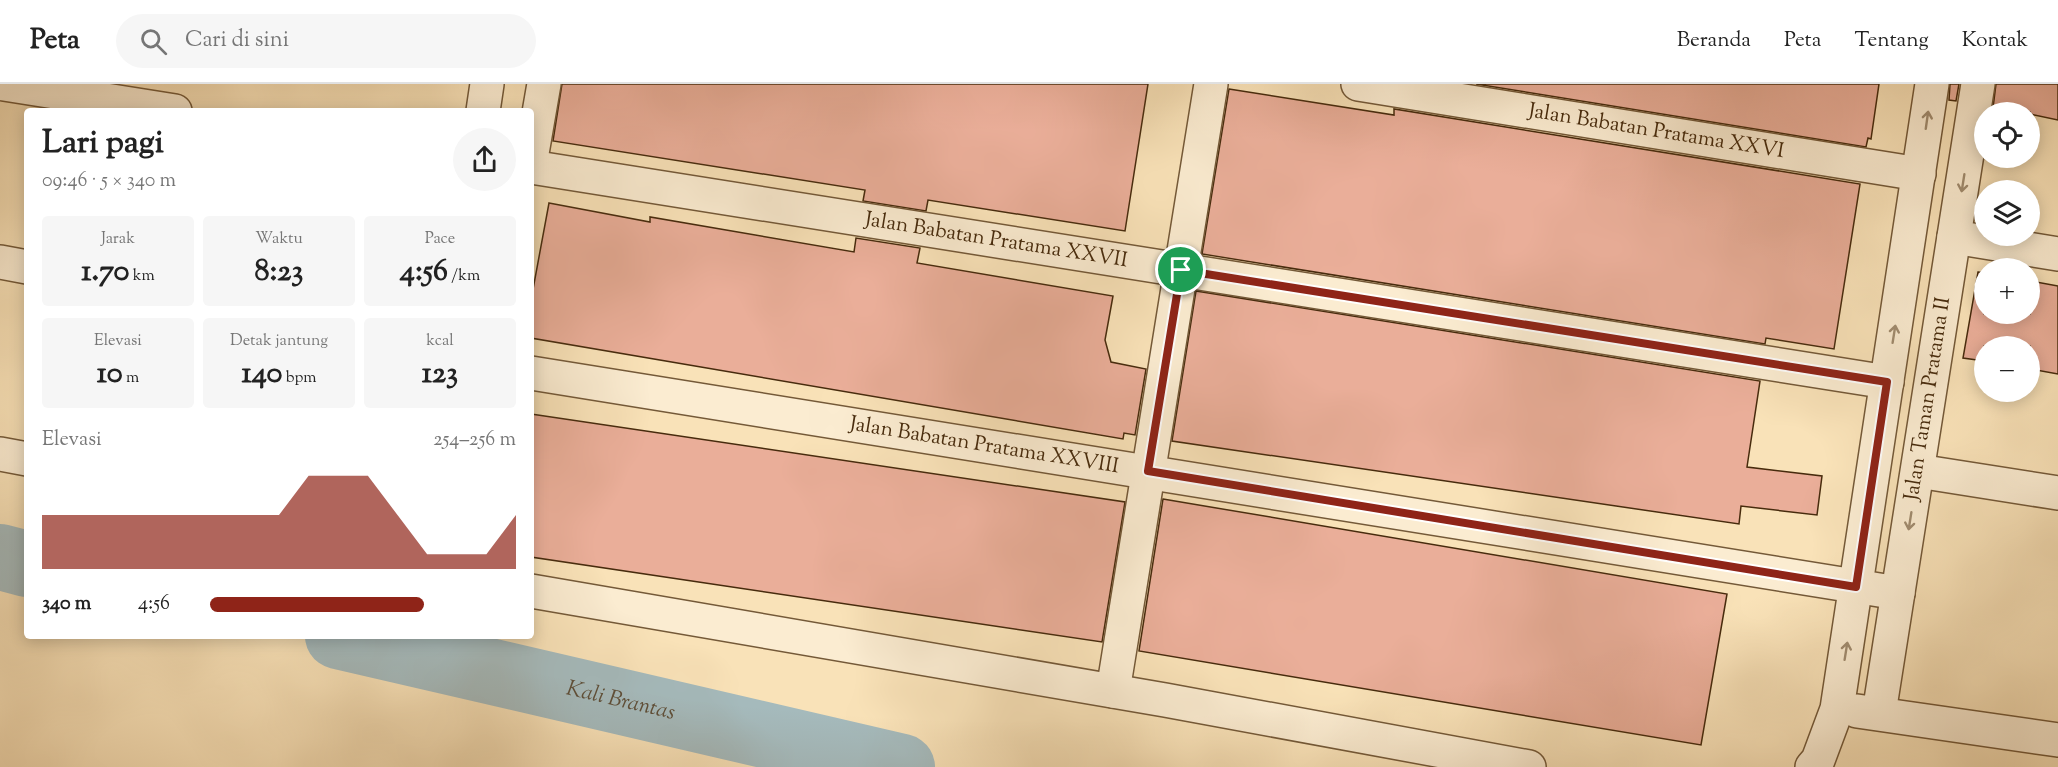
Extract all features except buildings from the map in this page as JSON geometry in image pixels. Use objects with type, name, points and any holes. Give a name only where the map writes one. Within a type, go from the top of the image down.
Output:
[{"type":"street","points":[[4,84],[156,108]]},
{"type":"street","points":[[484,108],[488,84]]},
{"type":"street","points":[[534,142],[544,84]]},
{"type":"street","points":[[1113,691],[1211,84]]},
{"type":"street","name":"Jalan Babatan Pratama XXVI","points":[[1358,84],[1919,174]]},
{"type":"street","name":"Jalan Taman Pratama II","points":[[1837,709],[1932,84]]},
{"type":"street","name":"Jalan Taman Pratama II","points":[[1879,713],[1978,84]]},
{"type":"street","name":"Jalan Babatan Pratama XXVII","points":[[534,167],[1887,382]]},
{"type":"street","points":[[1954,237],[2058,254]]},
{"type":"street","points":[[0,262],[24,266]]},
{"type":"street","name":"Jalan Babatan Pratama XXVIII","points":[[534,373],[1898,592]]},
{"type":"street","points":[[0,454],[24,458]]},
{"type":"street","points":[[1918,471],[2058,493]]},
{"type":"street","points":[[534,592],[1113,691],[1528,767]]},
{"type":"street","points":[[1812,767],[1818,760],[1837,709],[1879,713],[2058,740]]},
{"type":"waterway","name":"Kali Brantas","points":[[0,557],[24,563]]},
{"type":"waterway","name":"Kali Brantas","points":[[351,639],[902,767]]},
{"type":"route","points":[[1181,270],[1887,382],[1856,587],[1148,471],[1181,270]]}]
